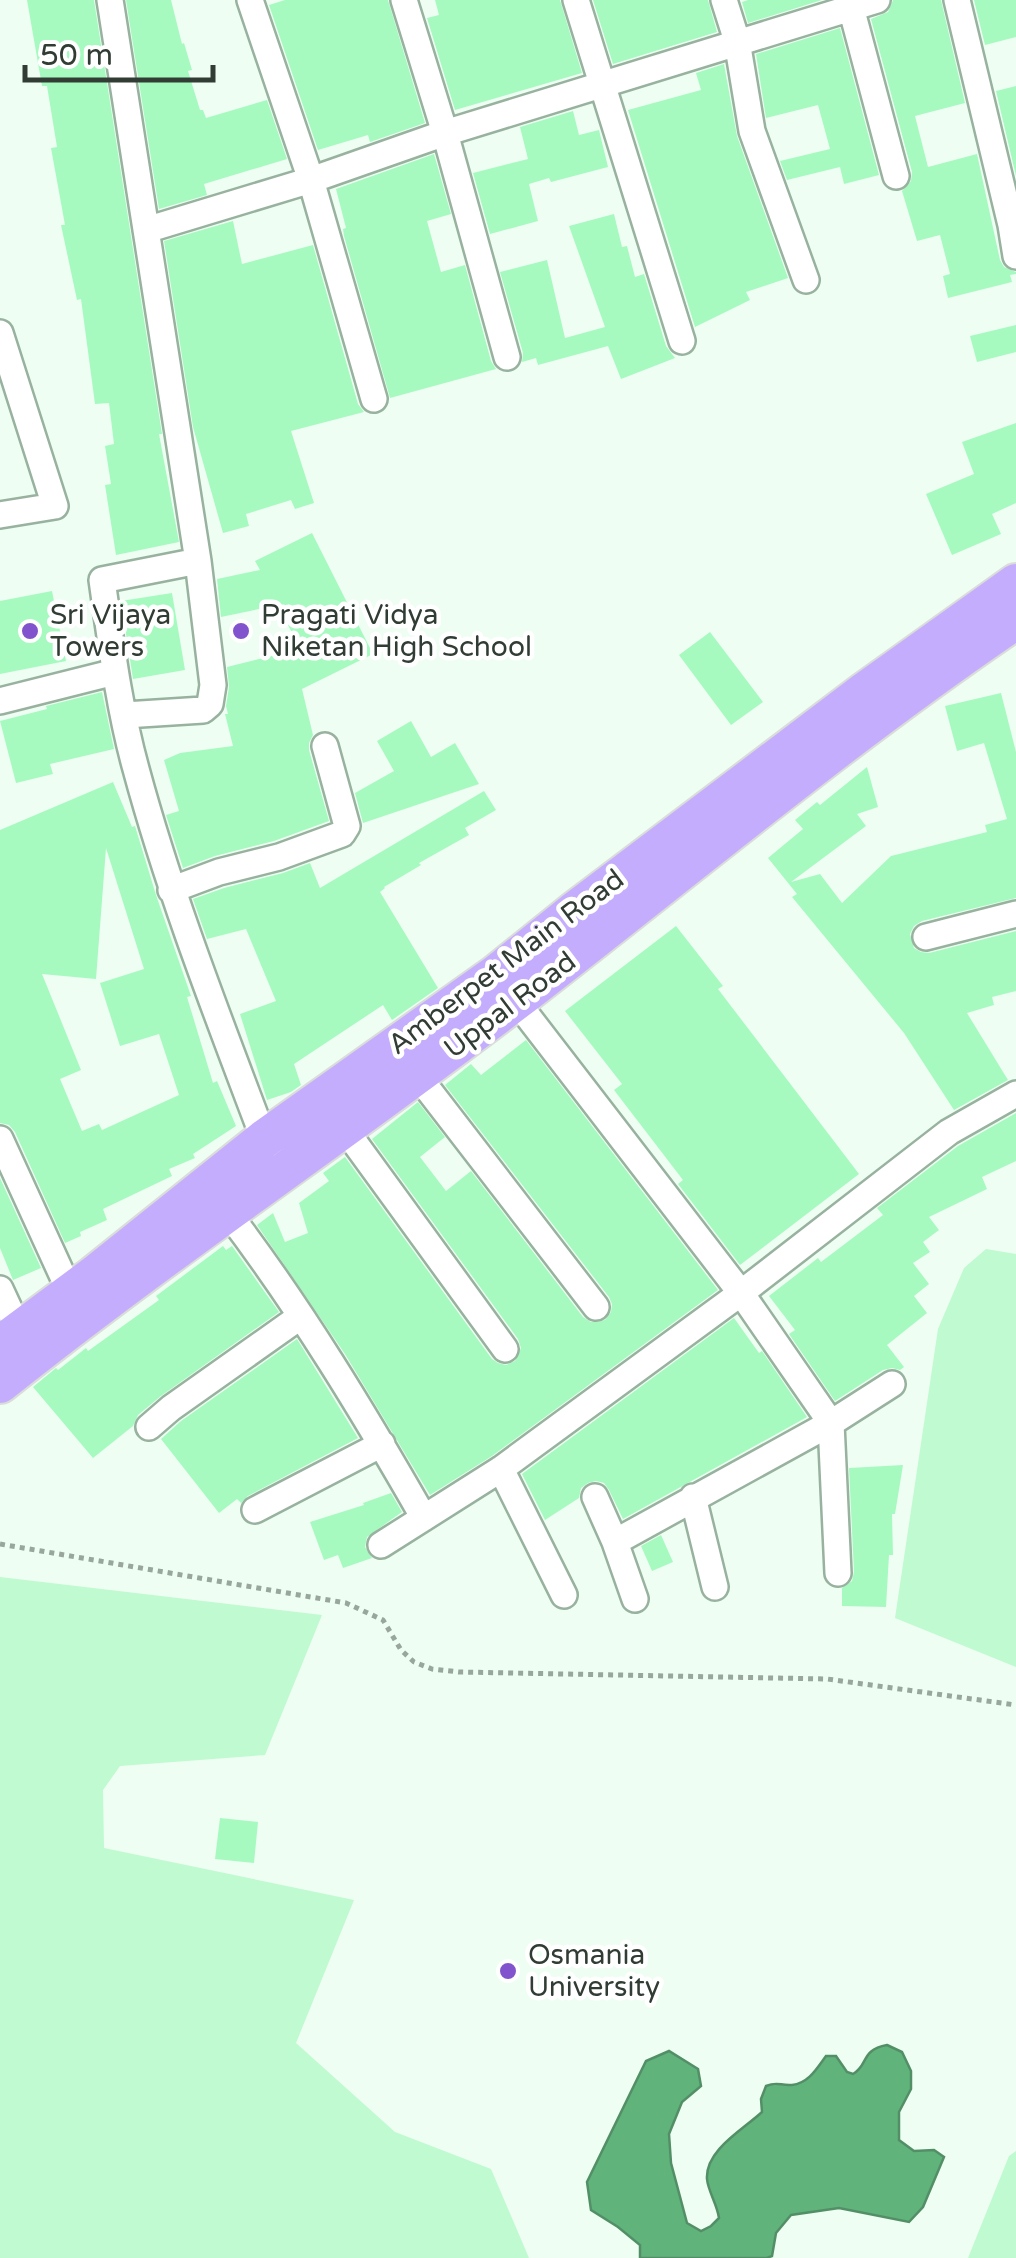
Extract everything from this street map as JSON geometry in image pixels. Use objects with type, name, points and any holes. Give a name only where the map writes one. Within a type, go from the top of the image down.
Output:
[{"type":"highway","name":"Amberpet Main Road","points":[[10,1338],[264,1139],[496,974],[865,691],[1016,583]]},
{"type":"highway","name":"Uppal Road","points":[[0,1384],[73,1326],[417,1076],[935,675],[1016,620]]},
{"type":"street","points":[[110,0],[198,562],[213,685],[210,704],[202,710],[125,715]]},
{"type":"street","points":[[250,0],[311,180],[374,399]]},
{"type":"street","points":[[404,0],[446,133],[506,357]]},
{"type":"street","points":[[576,0],[682,341]]},
{"type":"street","points":[[724,0],[737,42],[752,131],[806,280]]},
{"type":"street","points":[[146,230],[603,86],[850,3],[876,0]]},
{"type":"street","points":[[957,0],[1014,224],[1016,256]]},
{"type":"street","points":[[850,3],[896,176]]},
{"type":"street","points":[[0,333],[56,506],[0,515]]},
{"type":"street","points":[[198,562],[102,580],[115,672],[135,766],[172,890],[264,1139],[283,1172]]},
{"type":"street","points":[[0,701],[115,672]]},
{"type":"street","points":[[172,890],[342,834],[347,826],[325,746]]},
{"type":"street","points":[[926,938],[1016,914]]},
{"type":"street","points":[[516,1000],[741,1293],[831,1423],[838,1573]]},
{"type":"street","points":[[417,1076],[596,1307]]},
{"type":"street","points":[[381,1545],[502,1469],[741,1293],[949,1132],[1016,1094]]},
{"type":"street","points":[[344,1128],[505,1349]]},
{"type":"street","points":[[0,1139],[70,1292]]},
{"type":"street","points":[[228,1213],[301,1316],[424,1518]]},
{"type":"street","points":[[0,1289],[10,1338]]},
{"type":"street","points":[[150,1427],[301,1316]]},
{"type":"street","points":[[615,1542],[831,1423],[892,1384]]},
{"type":"street","points":[[255,1510],[382,1444]]},
{"type":"street","points":[[502,1469],[564,1595]]},
{"type":"street","points":[[595,1497],[635,1599]]},
{"type":"street","points":[[693,1497],[715,1587]]},
{"type":"path","points":[[0,1544],[346,1603],[383,1620],[401,1650],[414,1662],[432,1669],[827,1678],[1016,1705]]},
{"type":"shaded area","points":[[986,1249],[1016,1254],[1016,1667],[895,1618],[938,1329],[964,1268]]},
{"type":"shaded area","points":[[0,1577],[322,1615],[265,1755],[120,1766],[103,1790],[104,1848],[354,1900],[296,2043],[395,2132],[491,2169],[529,2258],[0,2258]]},
{"type":"shaded area","points":[[887,2045],[902,2052],[911,2071],[911,2089],[899,2112],[899,2140],[914,2151],[934,2150],[944,2157],[923,2207],[909,2222],[839,2208],[791,2215],[776,2233],[772,2256],[767,2258],[640,2258],[640,2245],[591,2210],[587,2182],[646,2061],[669,2051],[698,2069],[701,2086],[682,2102],[669,2134],[671,2163],[687,2223],[701,2231],[719,2218],[707,2179],[712,2159],[762,2112],[766,2086],[803,2081],[826,2056],[836,2056],[853,2074],[873,2050]]},
{"type":"shaded area","points":[[1016,2151],[1016,2258],[968,2258],[1009,2156]]},
{"type":"building","points":[[27,0],[94,0],[159,434],[179,542],[116,555],[105,485],[111,484],[105,446],[114,444],[109,403],[95,404],[81,299],[77,300],[61,225],[65,225],[51,148],[57,147],[47,86],[42,86]]},
{"type":"building","points":[[126,0],[171,0],[200,110],[206,118],[267,100],[287,159],[204,184],[207,195],[159,209]]},
{"type":"building","points":[[285,0],[388,0],[425,123],[370,142],[368,135],[318,150],[269,5]]},
{"type":"building","points":[[435,0],[560,0],[582,73],[455,110],[427,18],[439,15]]},
{"type":"building","points":[[593,0],[708,0],[717,32],[613,64]]},
{"type":"building","points":[[822,0],[748,23],[742,2]]},
{"type":"building","points":[[893,0],[941,0],[965,103],[915,116],[928,167],[977,154],[1000,260],[1004,267],[1016,272],[1010,275],[1012,282],[948,298],[943,276],[950,274],[940,235],[917,241],[902,191],[911,181],[912,172],[871,19],[888,12]]},
{"type":"building","points":[[974,0],[1016,0],[1016,37],[985,45]]},
{"type":"building","points":[[840,28],[879,175],[844,184],[840,167],[787,180],[780,161],[830,149],[818,105],[766,118],[756,54]]},
{"type":"building","points":[[724,64],[737,136],[788,278],[746,292],[750,300],[695,327],[628,110],[701,90],[696,73]]},
{"type":"building","points":[[1016,86],[1016,176],[996,91]]},
{"type":"building","points":[[573,111],[579,135],[599,130],[608,167],[529,184],[538,221],[490,234],[473,173],[528,159],[520,127]]},
{"type":"building","points":[[434,154],[451,214],[427,221],[441,272],[465,265],[496,369],[390,398],[344,236],[346,228],[336,189]]},
{"type":"building","points":[[614,214],[622,247],[627,246],[635,277],[644,274],[666,346],[675,358],[621,379],[608,346],[538,365],[536,358],[522,362],[523,353],[500,272],[547,260],[565,338],[605,327],[569,226]]},
{"type":"building","points":[[233,221],[242,264],[313,245],[358,404],[364,412],[291,431],[314,503],[295,509],[291,500],[246,514],[249,526],[223,533],[193,427],[164,241]]},
{"type":"building","points":[[1016,325],[1016,352],[977,362],[970,336]]},
{"type":"building","points":[[1016,423],[1016,503],[992,514],[1001,534],[952,555],[926,494],[974,474],[962,442]]},
{"type":"building","points":[[312,533],[373,654],[302,689],[313,735],[309,750],[329,821],[183,868],[166,815],[179,811],[164,760],[180,753],[233,746],[225,714],[227,667],[300,649],[278,605],[221,617],[217,579],[260,570],[255,561]]},
{"type":"building","name":"Sri Vijaya Towers","points":[[52,591],[66,661],[0,674],[0,601]]},
{"type":"building","points":[[172,593],[185,670],[133,679],[121,601]]},
{"type":"building","points":[[710,632],[763,702],[731,725],[679,655]]},
{"type":"building","points":[[102,692],[114,749],[50,764],[53,774],[16,783],[0,721]]},
{"type":"building","points":[[1001,693],[1016,752],[1016,898],[922,921],[910,934],[914,948],[929,953],[1016,931],[1016,991],[992,997],[994,1005],[967,1013],[1008,1080],[954,1110],[904,1033],[792,897],[797,894],[768,858],[803,829],[795,820],[867,767],[878,807],[857,814],[866,826],[791,882],[820,874],[842,903],[891,856],[987,832],[985,825],[1007,819],[984,743],[957,751],[945,706]]},
{"type":"building","points":[[411,721],[431,757],[455,743],[479,784],[363,823],[355,793],[394,771],[377,741]]},
{"type":"building","points":[[113,782],[132,827],[135,826],[191,996],[187,997],[213,1083],[217,1081],[236,1126],[193,1154],[195,1158],[169,1169],[172,1176],[103,1209],[107,1220],[65,1243],[15,1132],[0,1123],[0,830]],"holes":[[[106,848],[144,969],[100,983],[120,1046],[159,1034],[179,1095],[102,1130],[99,1124],[82,1131],[60,1079],[81,1070],[42,974],[96,979]]]},
{"type":"building","points":[[484,791],[496,810],[465,828],[469,835],[419,863],[380,892],[438,988],[392,1020],[383,1005],[294,1064],[301,1085],[267,1100],[240,1014],[276,1001],[246,929],[207,939],[193,899],[310,863],[320,888]]},
{"type":"building","points":[[676,926],[723,986],[718,989],[859,1174],[740,1265],[678,1184],[683,1180],[614,1090],[622,1084],[565,1011]]},
{"type":"building","points":[[526,1040],[718,1290],[492,1456],[430,1495],[345,1354],[257,1225],[273,1213],[285,1242],[308,1233],[299,1203],[329,1181],[323,1173],[345,1157],[492,1359],[506,1365],[515,1361],[521,1348],[518,1339],[372,1139],[418,1102],[445,1137],[420,1157],[446,1191],[471,1171],[583,1317],[591,1322],[605,1320],[611,1312],[609,1297],[445,1085],[471,1064],[481,1075]]},
{"type":"building","points":[[1016,1113],[1016,1161],[982,1177],[987,1189],[929,1217],[939,1230],[923,1242],[930,1252],[913,1263],[929,1284],[914,1296],[927,1313],[887,1345],[904,1367],[883,1370],[835,1401],[789,1334],[795,1330],[769,1296],[883,1215],[877,1208],[958,1146]]},
{"type":"building","points":[[0,1178],[41,1268],[13,1280],[0,1248]]},
{"type":"building","points":[[223,1246],[226,1250],[232,1246],[279,1312],[161,1396],[138,1415],[133,1426],[93,1458],[33,1387],[159,1300],[156,1296]]},
{"type":"building","points":[[734,1318],[807,1417],[623,1519],[609,1490],[596,1481],[581,1488],[579,1498],[545,1520],[522,1474]]},
{"type":"building","points":[[297,1339],[358,1438],[241,1503],[237,1499],[219,1513],[161,1439]]},
{"type":"building","points":[[903,1465],[892,1514],[893,1555],[889,1555],[886,1607],[842,1606],[842,1588],[852,1581],[854,1572],[849,1468]]},
{"type":"building","points":[[391,1493],[402,1512],[367,1537],[365,1547],[372,1558],[343,1568],[338,1555],[324,1560],[310,1522]]},
{"type":"building","points":[[661,1535],[673,1562],[652,1571],[641,1546]]},
{"type":"building","points":[[220,1818],[258,1822],[254,1863],[215,1859]]},
{"type":"place","name":"Sri Vijaya Towers","points":[[30,631]]},
{"type":"place","name":"Pragati Vidya Niketan High School","points":[[241,631]]},
{"type":"place","name":"Osmania University","points":[[508,1971]]}]
